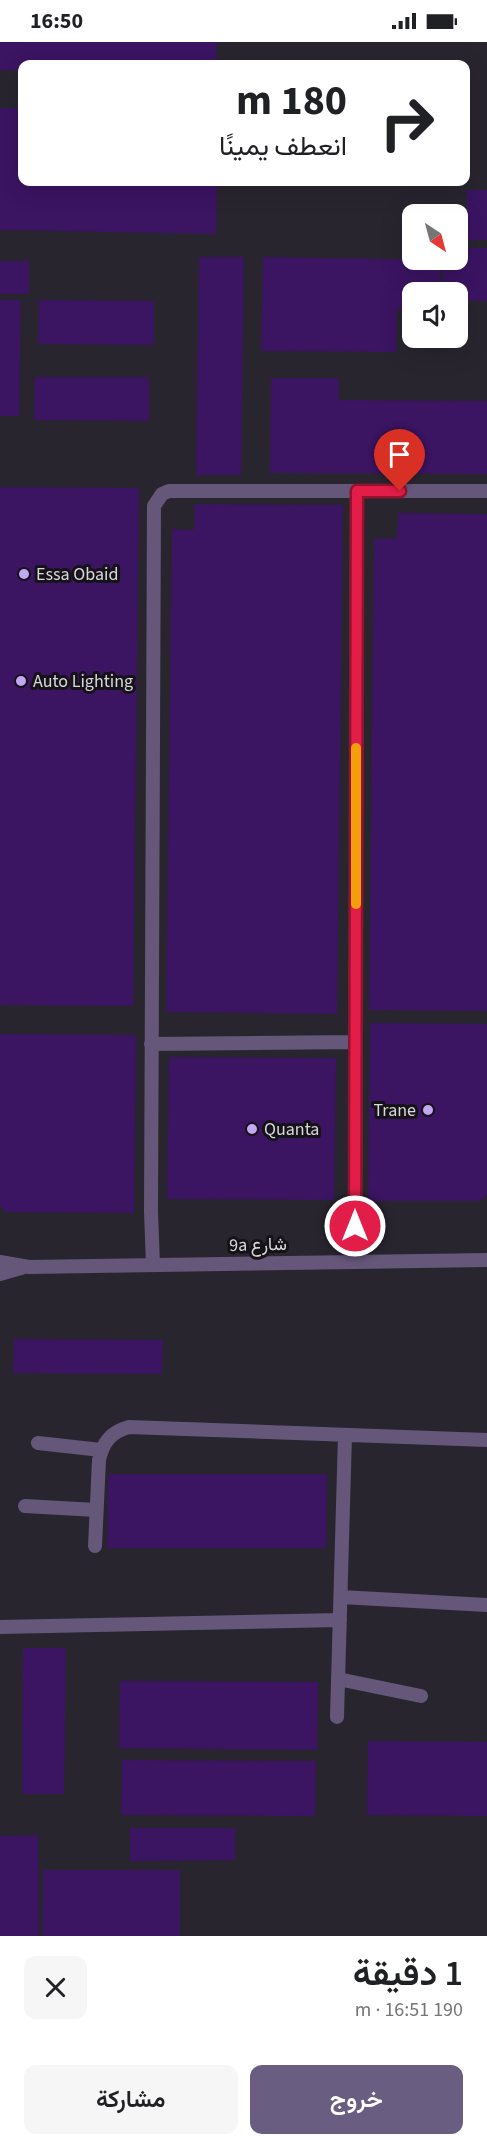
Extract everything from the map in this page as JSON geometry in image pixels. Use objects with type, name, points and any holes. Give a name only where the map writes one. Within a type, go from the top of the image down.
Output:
[{"type":"lane","points":[[153,1265],[151,1044],[154,506],[162,494],[169,491],[487,490]]},
{"type":"lane","points":[[355,1262],[357,491]]},
{"type":"lane","points":[[151,1044],[356,1042]]},
{"type":"lane","name":"9a شارع","points":[[0,1262],[29,1267],[487,1260]]},
{"type":"lane","name":"9a شارع","points":[[0,1274],[29,1267]]},
{"type":"lane","points":[[94,1546],[101,1450],[113,1433],[121,1429],[137,1426],[487,1440]]},
{"type":"lane","points":[[337,1717],[345,1435]]},
{"type":"lane","points":[[38,1443],[101,1450]]},
{"type":"lane","points":[[25,1506],[96,1510]]},
{"type":"lane","points":[[340,1597],[487,1605]]},
{"type":"lane","points":[[0,1627],[340,1620]]},
{"type":"lane","points":[[338,1679],[422,1696]]},
{"type":"shaded area","points":[[0,42],[487,42],[487,1936],[0,1936]]},
{"type":"building","points":[[0,42],[217,42],[216,60],[18,60],[18,71],[0,70]]},
{"type":"building","points":[[0,108],[18,108],[18,186],[217,186],[216,234],[0,230]]},
{"type":"building","points":[[467,190],[487,190],[487,240],[468,240]]},
{"type":"building","points":[[468,248],[487,248],[487,301],[468,301],[468,282],[443,282],[443,270],[468,270]]},
{"type":"building","points":[[199,257],[244,257],[241,475],[196,475]]},
{"type":"building","points":[[263,257],[402,259],[402,270],[440,270],[440,282],[402,282],[402,309],[397,309],[396,352],[261,351]]},
{"type":"building","points":[[0,261],[29,261],[29,294],[0,294]]},
{"type":"building","points":[[0,300],[21,300],[19,416],[0,416]]},
{"type":"building","points":[[39,300],[154,301],[154,345],[38,344]]},
{"type":"building","points":[[35,377],[149,377],[149,421],[34,420]]},
{"type":"building","points":[[271,378],[339,378],[339,400],[487,401],[487,474],[270,473]]},
{"type":"building","points":[[0,487],[139,488],[133,1006],[0,1005]]},
{"type":"building","points":[[195,504],[343,505],[337,1014],[166,1012],[172,529],[194,530]]},
{"type":"building","points":[[398,513],[487,514],[487,1011],[369,1010],[374,539],[397,539]]},
{"type":"building","name":"Trane","points":[[370,1023],[487,1024],[487,1195],[480,1201],[368,1201]]},
{"type":"building","points":[[0,1034],[136,1035],[134,1213],[5,1212],[0,1206]]},
{"type":"building","name":"Quanta","points":[[169,1057],[336,1058],[334,1200],[167,1199]]},
{"type":"building","points":[[14,1339],[163,1340],[162,1374],[13,1373]]},
{"type":"building","points":[[108,1474],[327,1474],[326,1548],[107,1548]]},
{"type":"building","points":[[23,1648],[66,1648],[64,1794],[22,1794]]},
{"type":"building","points":[[120,1681],[318,1682],[317,1750],[119,1748]]},
{"type":"building","points":[[368,1741],[487,1742],[487,1816],[367,1815]]},
{"type":"building","points":[[122,1760],[316,1761],[315,1816],[121,1815]]},
{"type":"building","points":[[130,1828],[235,1828],[235,1860],[130,1861]]},
{"type":"building","points":[[38,1835],[39,1936],[0,1936],[0,1836]]},
{"type":"building","points":[[43,1870],[180,1870],[180,1936],[43,1936]]},
{"type":"slow traffic","points":[[356,748],[356,904]]},
{"type":"place","name":"Essa Obaid","points":[[24,574]]},
{"type":"place","name":"Auto Lighting","points":[[21,681]]},
{"type":"place","name":"Trane","points":[[428,1110]]},
{"type":"place","name":"Quanta","points":[[252,1129]]},
{"type":"route","points":[[355,1226],[357,491],[400,491]]}]
